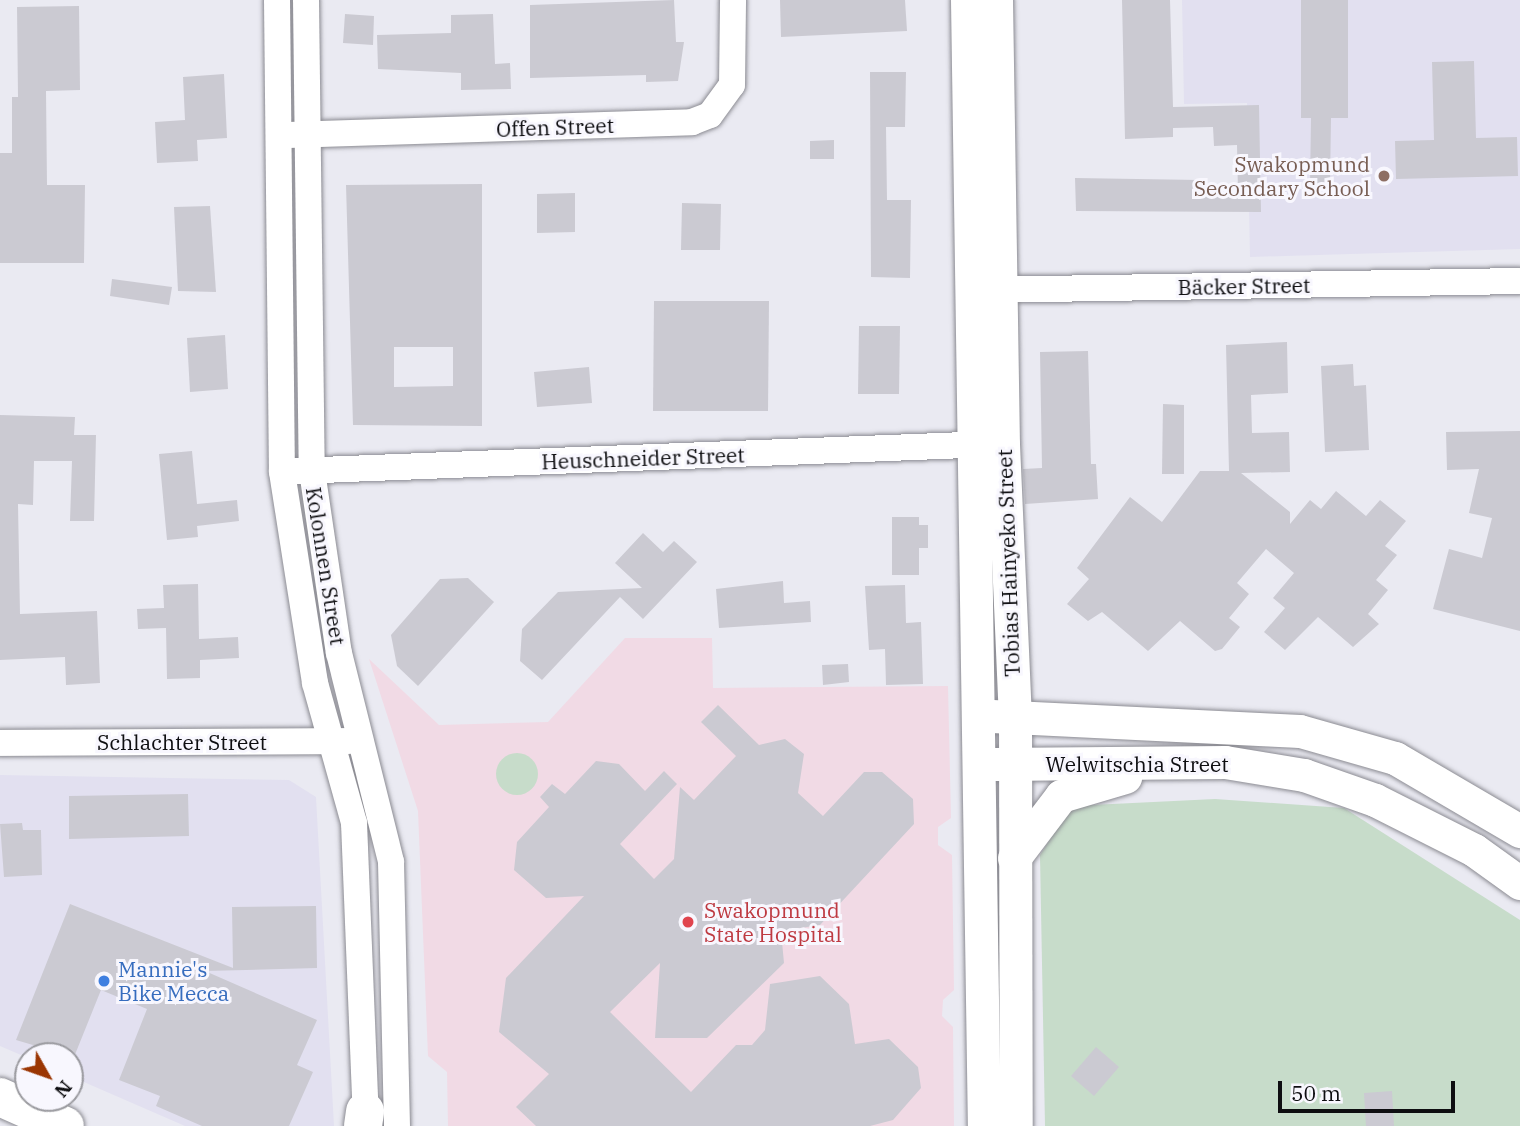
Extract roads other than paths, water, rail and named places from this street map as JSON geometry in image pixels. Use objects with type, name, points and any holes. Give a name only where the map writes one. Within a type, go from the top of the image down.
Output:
[{"type":"main road","points":[[0,1097],[65,1126]]},
{"type":"street","name":"Kolonnen Street","points":[[277,0],[276,136],[282,472],[299,596],[332,741],[354,822],[360,877],[373,1122]]},
{"type":"street","name":"Kolonnen Street","points":[[306,0],[312,471],[339,653],[364,741],[391,862],[373,1122]]},
{"type":"street","name":"Offen Street","points":[[276,136],[692,122],[710,115],[733,85],[733,0]]},
{"type":"street","name":"Tobias Hainyeko Street","points":[[967,0],[984,290],[1003,444],[1015,716],[1016,1126]]},
{"type":"street","name":"Tobias Hainyeko Street","points":[[984,1126],[979,716],[971,445],[984,290],[996,0]]},
{"type":"street","name":"Bäcker Street","points":[[984,290],[1520,281]]},
{"type":"street","name":"Heuschneider Street","points":[[282,472],[1003,444]]},
{"type":"street","name":"Welwitschia Street","points":[[979,716],[1300,731],[1395,758],[1520,831]]},
{"type":"street","name":"Schlachter Street","points":[[0,743],[364,741]]},
{"type":"street","name":"Welwitschia Street","points":[[979,765],[1014,762],[1225,762],[1304,775],[1375,800],[1474,850],[1520,883]]},
{"type":"street","points":[[1014,859],[1040,817],[1061,796],[1149,764]]},
{"type":"place","name":"Swakopmund Secondary School","points":[[1384,176]]},
{"type":"place","name":"Swakopmund State Hospital","points":[[688,922]]},
{"type":"place","name":"Mannie's Bike Mecca","points":[[104,981]]}]
